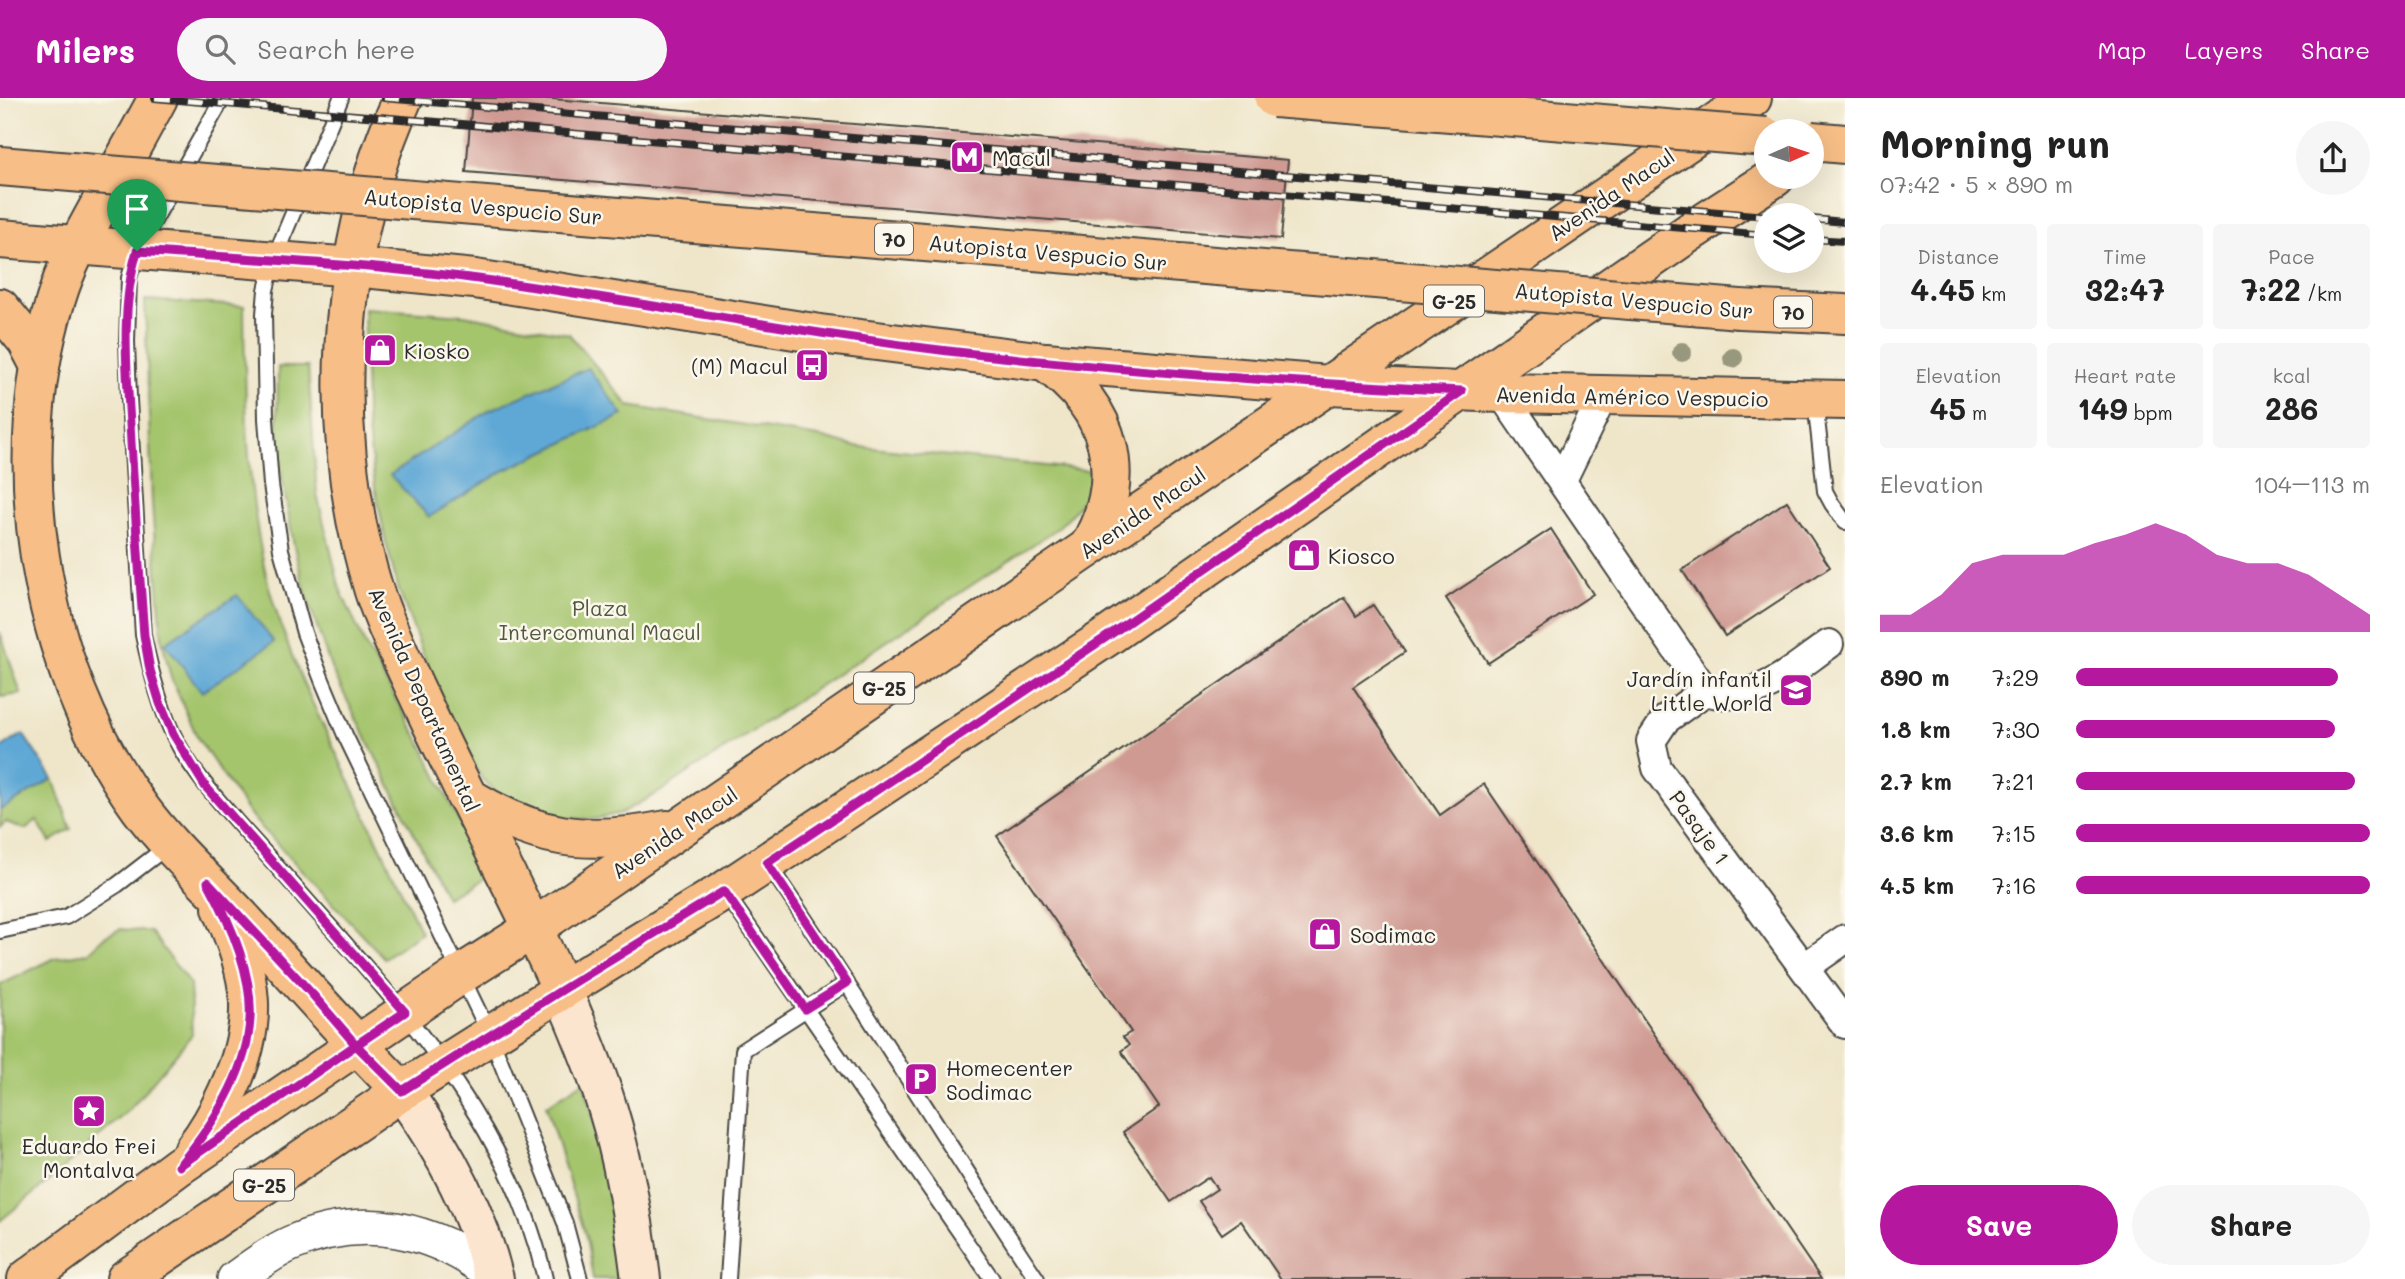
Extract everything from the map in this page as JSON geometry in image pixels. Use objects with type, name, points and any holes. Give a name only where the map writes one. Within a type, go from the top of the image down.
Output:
[{"type":"main road","points":[[158,98],[78,245],[61,287],[40,366],[35,403],[33,482],[43,576],[55,629],[95,732],[141,809],[356,1045],[402,1091],[447,1160],[474,1219],[494,1277]]},
{"type":"main road","name":"Avenida Departamental","points":[[403,98],[375,169],[362,217],[353,267],[344,371],[354,515],[374,592],[415,687],[534,928],[587,1049],[608,1110],[624,1172],[641,1279]]},
{"type":"main road","points":[[1274,98],[1754,136]]},
{"type":"main road","name":"Avenida Macul","points":[[534,928],[1752,98]]},
{"type":"main road","points":[[1824,145],[1845,131]]},
{"type":"main road","points":[[1824,142],[1845,144]]},
{"type":"main road","name":"Autopista Vespucio Sur","points":[[0,166],[1740,309],[1845,314]]},
{"type":"main road","name":"G-25","points":[[126,1279],[402,1091],[724,891],[1122,626],[1690,232],[1756,189]]},
{"type":"main road","name":"Avenida Américo Vespucio","points":[[0,239],[475,279],[808,332],[1045,362],[1329,385],[1501,393],[1830,400]]},
{"type":"main road","points":[[0,308],[27,341],[40,366]]},
{"type":"main road","points":[[1045,362],[1067,377],[1084,397],[1098,419],[1107,443],[1110,487],[1099,529],[1088,548]]},
{"type":"main road","points":[[466,795],[516,824],[544,833],[575,838],[607,840],[680,828]]},
{"type":"main road","points":[[179,1166],[202,1139],[232,1082],[247,1041],[251,1017],[241,958],[208,882]]},
{"type":"main road","name":"G-25","points":[[27,1279],[179,1166],[460,975],[534,928]]},
{"type":"street","points":[[1501,393],[1705,691],[1735,696],[1751,693],[1767,686],[1829,644]]},
{"type":"street","points":[[1562,480],[1603,396]]},
{"type":"street","name":"Pasaje 1","points":[[1705,691],[1665,720],[1651,741],[1657,768],[1845,1024]]},
{"type":"street","points":[[1805,968],[1845,939]]},
{"type":"street","points":[[234,1279],[289,1245],[316,1234],[346,1228],[377,1227],[415,1233],[446,1244],[494,1277]]},
{"type":"lane","points":[[223,98],[137,251],[129,278],[129,400],[144,635],[150,670],[173,734],[205,786],[405,1012],[443,1065],[483,1127],[507,1173],[527,1222],[545,1279]]},
{"type":"lane","points":[[341,98],[274,261],[266,290],[266,419],[271,485],[281,550],[304,633],[340,724],[490,1035],[565,1223],[580,1279]]},
{"type":"lane","points":[[1830,400],[1825,491],[1845,522]]},
{"type":"lane","points":[[0,931],[66,917],[117,885],[171,844]]},
{"type":"lane","points":[[767,863],[1037,1279]]},
{"type":"lane","points":[[724,891],[992,1279]]},
{"type":"lane","points":[[728,1279],[743,1050],[847,983]]},
{"type":"green space","points":[[145,300],[244,306],[246,412],[251,483],[269,587],[309,696],[421,932],[384,958],[250,815],[198,739],[171,678],[162,640],[152,504]]},
{"type":"green space","name":"Plaza Intercomunal Macul","points":[[364,308],[464,315],[569,334],[629,406],[824,438],[853,446],[1095,471],[1080,503],[1055,530],[658,793],[621,813],[595,819],[546,818],[500,795],[482,779],[463,747],[399,591],[375,487],[366,415]],"holes":[[[588,369],[622,415],[505,470]]]},
{"type":"green space","points":[[278,367],[308,367],[317,495],[340,589],[366,647],[421,743],[485,875],[446,897],[331,668],[305,591],[277,449]]},
{"type":"green space","points":[[0,632],[21,694],[0,697]]},
{"type":"green space","points":[[53,779],[71,829],[50,842],[37,820],[25,829],[6,822],[0,827],[0,810]]},
{"type":"green space","points":[[120,929],[151,932],[190,985],[192,1035],[129,1110],[0,1221],[0,985],[55,958],[87,953],[104,937]]},
{"type":"green space","points":[[584,1081],[617,1216],[624,1279],[593,1279],[586,1237],[546,1106]]},
{"type":"water","points":[[588,368],[623,415],[505,470],[429,517],[390,475],[490,410]]},
{"type":"water","points":[[237,595],[274,642],[202,692],[165,643]]},
{"type":"water","points":[[23,734],[53,779],[0,810],[0,748]]},
{"type":"building","points":[[472,98],[541,98],[1288,160],[1281,239],[466,172]]},
{"type":"building","points":[[1787,501],[1830,567],[1725,636],[1682,570]]},
{"type":"building","points":[[1551,529],[1593,594],[1488,663],[1446,598]]},
{"type":"building","name":"Sodimac","points":[[1344,597],[1356,616],[1373,605],[1405,652],[1353,687],[1440,815],[1484,784],[1821,1279],[1281,1279],[1241,1221],[1222,1234],[1199,1201],[1217,1189],[1209,1177],[1171,1202],[1123,1132],[1159,1107],[1121,1051],[1129,1045],[1123,1037],[1131,1032],[997,836]]},
{"type":"railway","points":[[155,98],[1754,234]]},
{"type":"railway","points":[[384,98],[1754,215]]},
{"type":"railway","points":[[1824,220],[1845,222]]},
{"type":"railway","points":[[1824,240],[1845,241]]},
{"type":"place","name":"Macul","points":[[967,157]]},
{"type":"place","name":"Kiosko","points":[[380,350]]},
{"type":"place","name":"(M) Macul","points":[[812,365]]},
{"type":"place","name":"Kiosco","points":[[1304,555]]},
{"type":"place","name":"Jardín infantil Little World","points":[[1796,690]]},
{"type":"place","name":"Sodimac","points":[[1325,934]]},
{"type":"place","name":"Homecenter Sodimac","points":[[921,1079]]},
{"type":"place","name":"Eduardo Frei Montalva","points":[[89,1111]]},
{"type":"route","points":[[137,251],[129,278],[129,400],[144,635],[150,670],[160,703],[173,734],[205,786],[405,1012],[356,1045],[208,882],[220,904],[241,958],[251,1017],[240,1065],[220,1109],[202,1139],[179,1166],[356,1045],[402,1091],[724,891],[805,1009],[847,983],[767,863],[1111,634],[1462,391],[1329,385],[1045,362],[820,334],[475,279],[137,251]]}]
